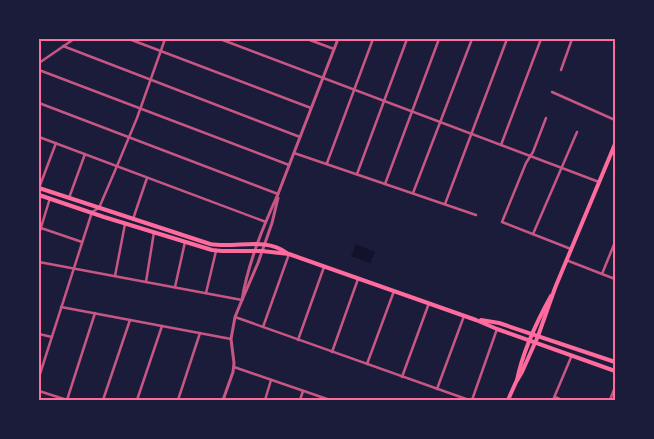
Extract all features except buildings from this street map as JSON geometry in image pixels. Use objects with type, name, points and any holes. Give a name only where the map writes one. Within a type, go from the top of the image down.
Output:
[{"type":"main road","points":[[508,400],[538,336],[566,260],[615,146]]},
{"type":"main road","points":[[39,188],[216,245],[265,244],[279,248],[289,254],[324,267],[615,371]]},
{"type":"main road","points":[[39,194],[185,242],[216,250],[262,251],[289,254]]},
{"type":"main road","points":[[516,382],[529,341],[539,317],[555,288]]},
{"type":"main road","points":[[476,320],[499,323],[615,362]]},
{"type":"street","points":[[39,63],[74,39]]},
{"type":"street","points":[[129,39],[311,108]]},
{"type":"street","points":[[39,377],[92,212],[99,208],[129,138],[165,39]]},
{"type":"street","points":[[220,39],[599,182]]},
{"type":"street","points":[[307,39],[334,49]]},
{"type":"street","points":[[242,300],[255,251],[338,39]]},
{"type":"street","points":[[327,164],[373,39]]},
{"type":"street","points":[[357,174],[407,39]]},
{"type":"street","points":[[385,184],[439,39]]},
{"type":"street","points":[[414,193],[472,39]]},
{"type":"street","points":[[444,204],[507,39]]},
{"type":"street","points":[[501,145],[541,39]]},
{"type":"street","points":[[560,70],[572,39]]},
{"type":"street","points":[[63,46],[300,137]]},
{"type":"street","points":[[39,70],[290,165]]},
{"type":"street","points":[[552,92],[615,120]]},
{"type":"street","points":[[39,103],[278,194]]},
{"type":"street","points":[[546,118],[502,222],[572,249]]},
{"type":"street","points":[[533,234],[577,132]]},
{"type":"street","points":[[39,136],[266,222]]},
{"type":"street","points":[[39,188],[56,143]]},
{"type":"street","points":[[294,152],[476,215]]},
{"type":"street","points":[[69,198],[85,154]]},
{"type":"street","points":[[133,219],[147,178]]},
{"type":"street","points":[[223,400],[234,367],[231,339],[235,318],[265,244],[278,194]]},
{"type":"street","points":[[39,234],[50,198]]},
{"type":"street","points":[[115,276],[125,223]]},
{"type":"street","points":[[41,228],[82,242]]},
{"type":"street","points":[[146,282],[154,232]]},
{"type":"street","points":[[175,287],[185,242]]},
{"type":"street","points":[[602,274],[615,242]]},
{"type":"street","points":[[206,293],[216,250]]},
{"type":"street","points":[[263,327],[289,254]]},
{"type":"street","points":[[566,260],[615,279]]},
{"type":"street","points":[[39,262],[242,300]]},
{"type":"street","points":[[298,340],[324,267]]},
{"type":"street","points":[[332,352],[358,279]]},
{"type":"street","points":[[367,364],[394,291]]},
{"type":"street","points":[[402,377],[429,304]]},
{"type":"street","points":[[61,307],[231,339]]},
{"type":"street","points":[[39,391],[67,400],[95,314]]},
{"type":"street","points":[[437,389],[464,316]]},
{"type":"street","points":[[235,318],[470,400],[497,330]]},
{"type":"street","points":[[103,400],[130,320]]},
{"type":"street","points":[[138,400],[162,326]]},
{"type":"street","points":[[178,400],[200,333]]},
{"type":"street","points":[[39,334],[52,337]]},
{"type":"street","points":[[562,400],[554,399],[572,355]]},
{"type":"street","points":[[234,367],[330,400]]},
{"type":"street","points":[[264,400],[271,380]]},
{"type":"street","points":[[610,400],[615,387]]},
{"type":"street","points":[[300,400],[303,391]]},
{"type":"shaded area","points":[[356,244],[375,252],[370,263],[351,256]]}]
